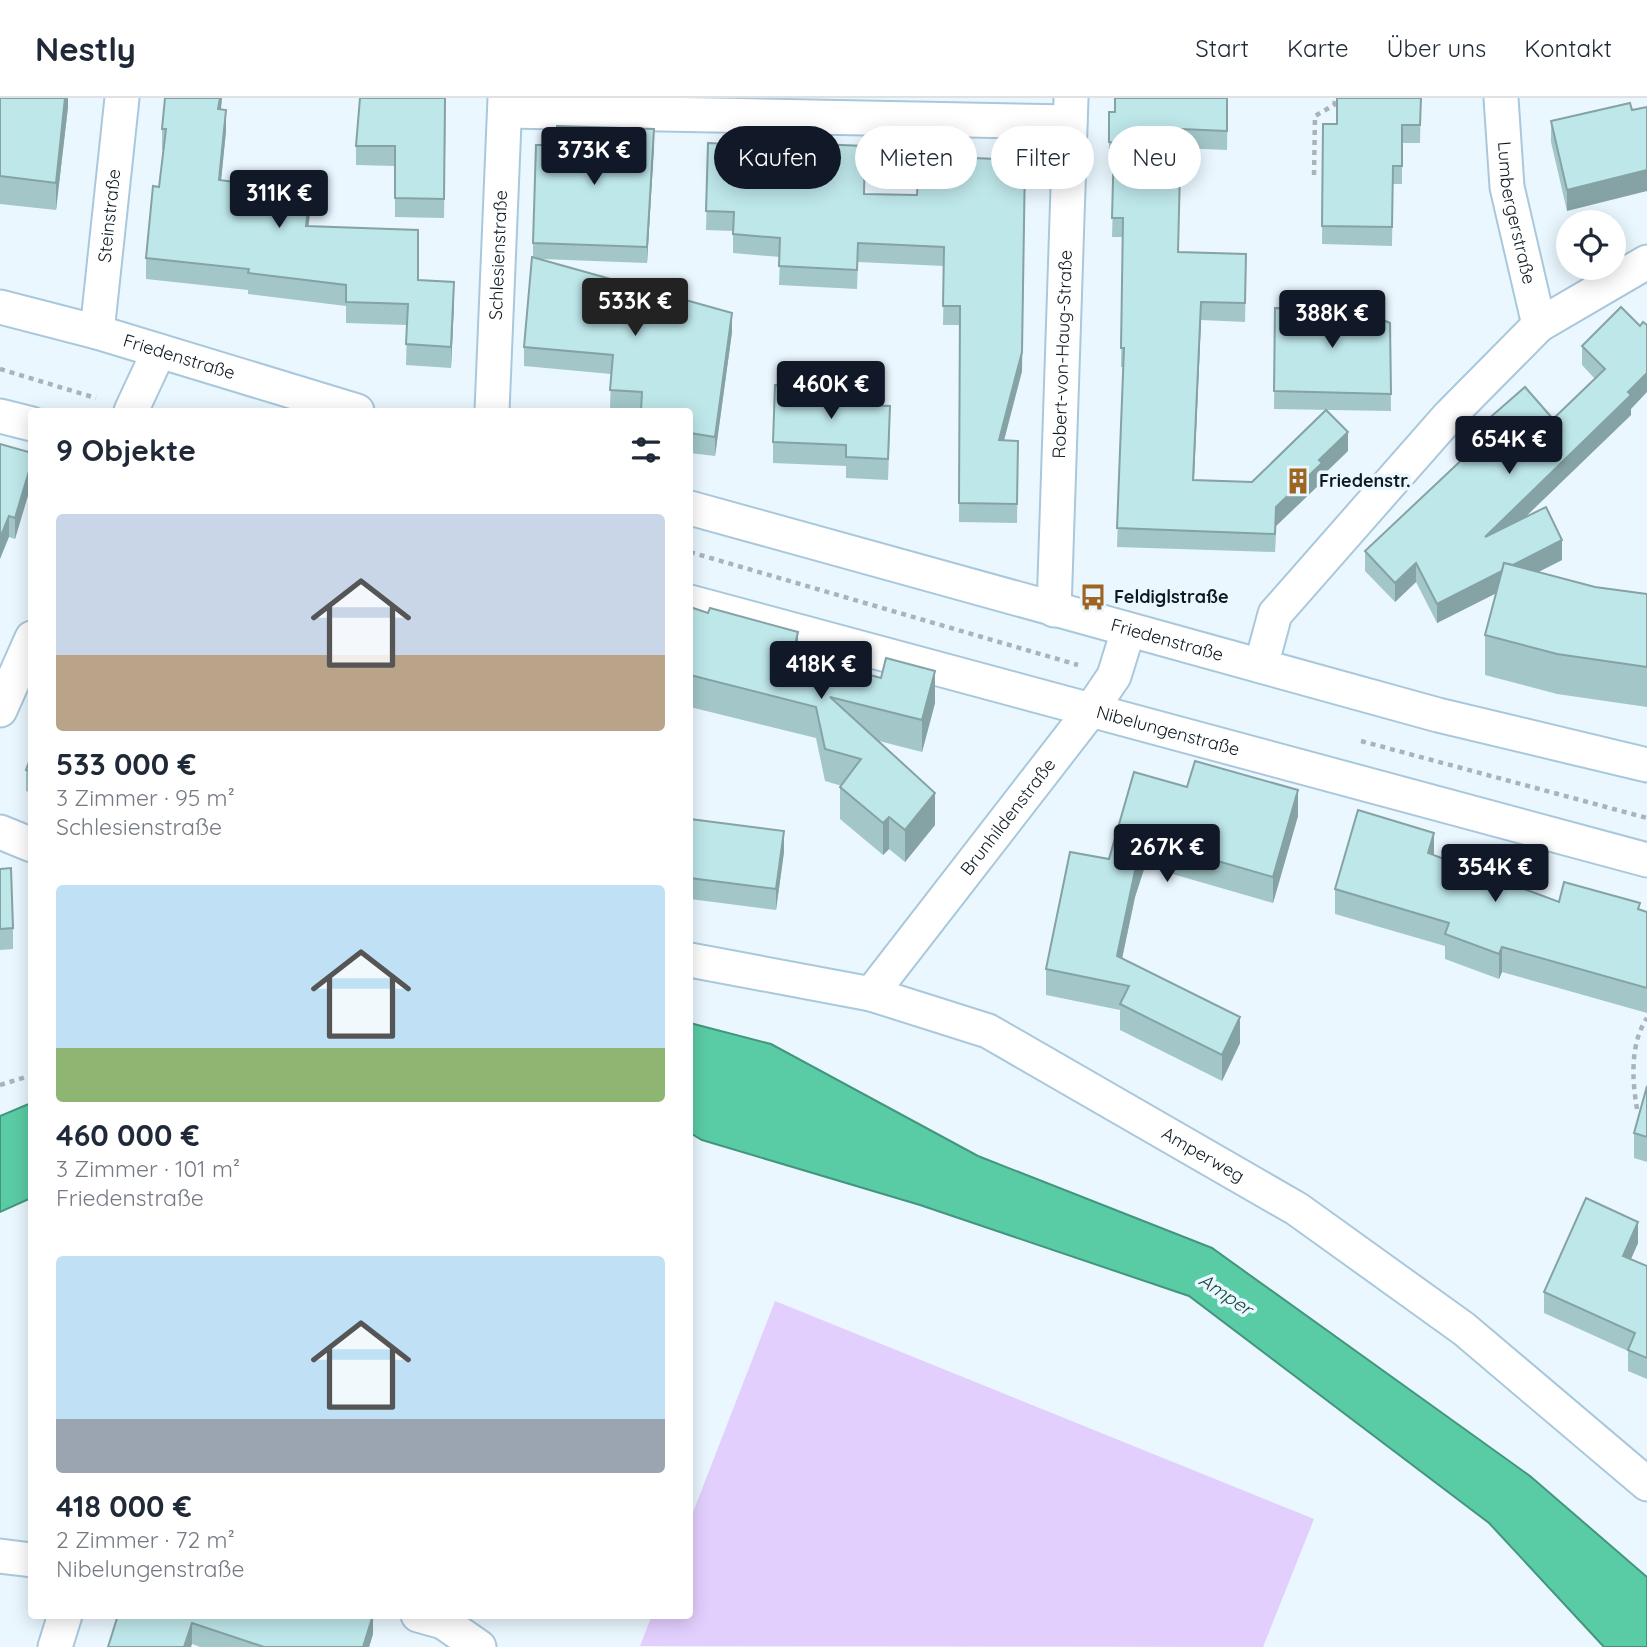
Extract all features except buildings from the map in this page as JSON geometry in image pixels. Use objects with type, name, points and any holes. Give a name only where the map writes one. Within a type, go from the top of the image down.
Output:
[{"type":"street","name":"Steinstraße","points":[[97,332],[122,98]]},
{"type":"street","name":"Lumbergerstraße","points":[[1501,98],[1507,187],[1539,325]]},
{"type":"street","points":[[505,105],[1070,110]]},
{"type":"street","name":"Schlesienstraße","points":[[492,408],[505,105]]},
{"type":"street","name":"Robert-von-Haug-Straße","points":[[1054,610],[1070,110]]},
{"type":"street","points":[[1261,666],[1275,614],[1449,416],[1539,325],[1647,262]]},
{"type":"street","name":"Friedenstraße","points":[[0,307],[97,332],[347,408]]},
{"type":"street","points":[[133,408],[159,351]]},
{"type":"street","points":[[0,416],[28,423]]},
{"type":"street","name":"Friedenstraße","points":[[693,509],[1438,715],[1647,765]]},
{"type":"street","name":"Nibelungenstraße","points":[[693,603],[1647,860]]},
{"type":"street","name":"Brunhildenstraße","points":[[870,994],[1091,710],[1114,676],[1128,631]]},
{"type":"street","points":[[0,710],[28,647]]},
{"type":"street","points":[[0,832],[28,843]]},
{"type":"street","name":"Amperweg","points":[[693,961],[870,994],[988,1031],[1297,1209],[1464,1329],[1647,1484]]},
{"type":"street","points":[[0,1556],[28,1560]]},
{"type":"street","points":[[55,1647],[64,1619]]},
{"type":"street","points":[[432,1619],[443,1622],[479,1647]]},
{"type":"path","points":[[1314,175],[1315,116],[1334,105],[1336,98]]},
{"type":"path","points":[[0,369],[126,408]]},
{"type":"path","points":[[693,553],[1114,676]]},
{"type":"path","points":[[1354,740],[1647,818]]},
{"type":"path","points":[[1637,1109],[1634,1063],[1638,1040],[1647,1018]]},
{"type":"path","points":[[0,1085],[28,1076]]},
{"type":"shaded area","points":[[775,1301],[1314,1519],[1263,1647],[640,1646],[650,1619],[693,1619],[693,1512]]},
{"type":"water","name":"Amper","points":[[693,1024],[771,1044],[978,1156],[1212,1248],[1530,1476],[1647,1577],[1647,1647],[1604,1647],[1489,1523],[1189,1296],[920,1205],[702,1140],[693,1135]]},
{"type":"water","points":[[28,1104],[28,1199],[0,1212],[0,1116]]},
{"type":"place","name":"Friedenstr.","points":[[1298,481]]},
{"type":"place","name":"Feldiglstraße","points":[[1093,597]]}]
